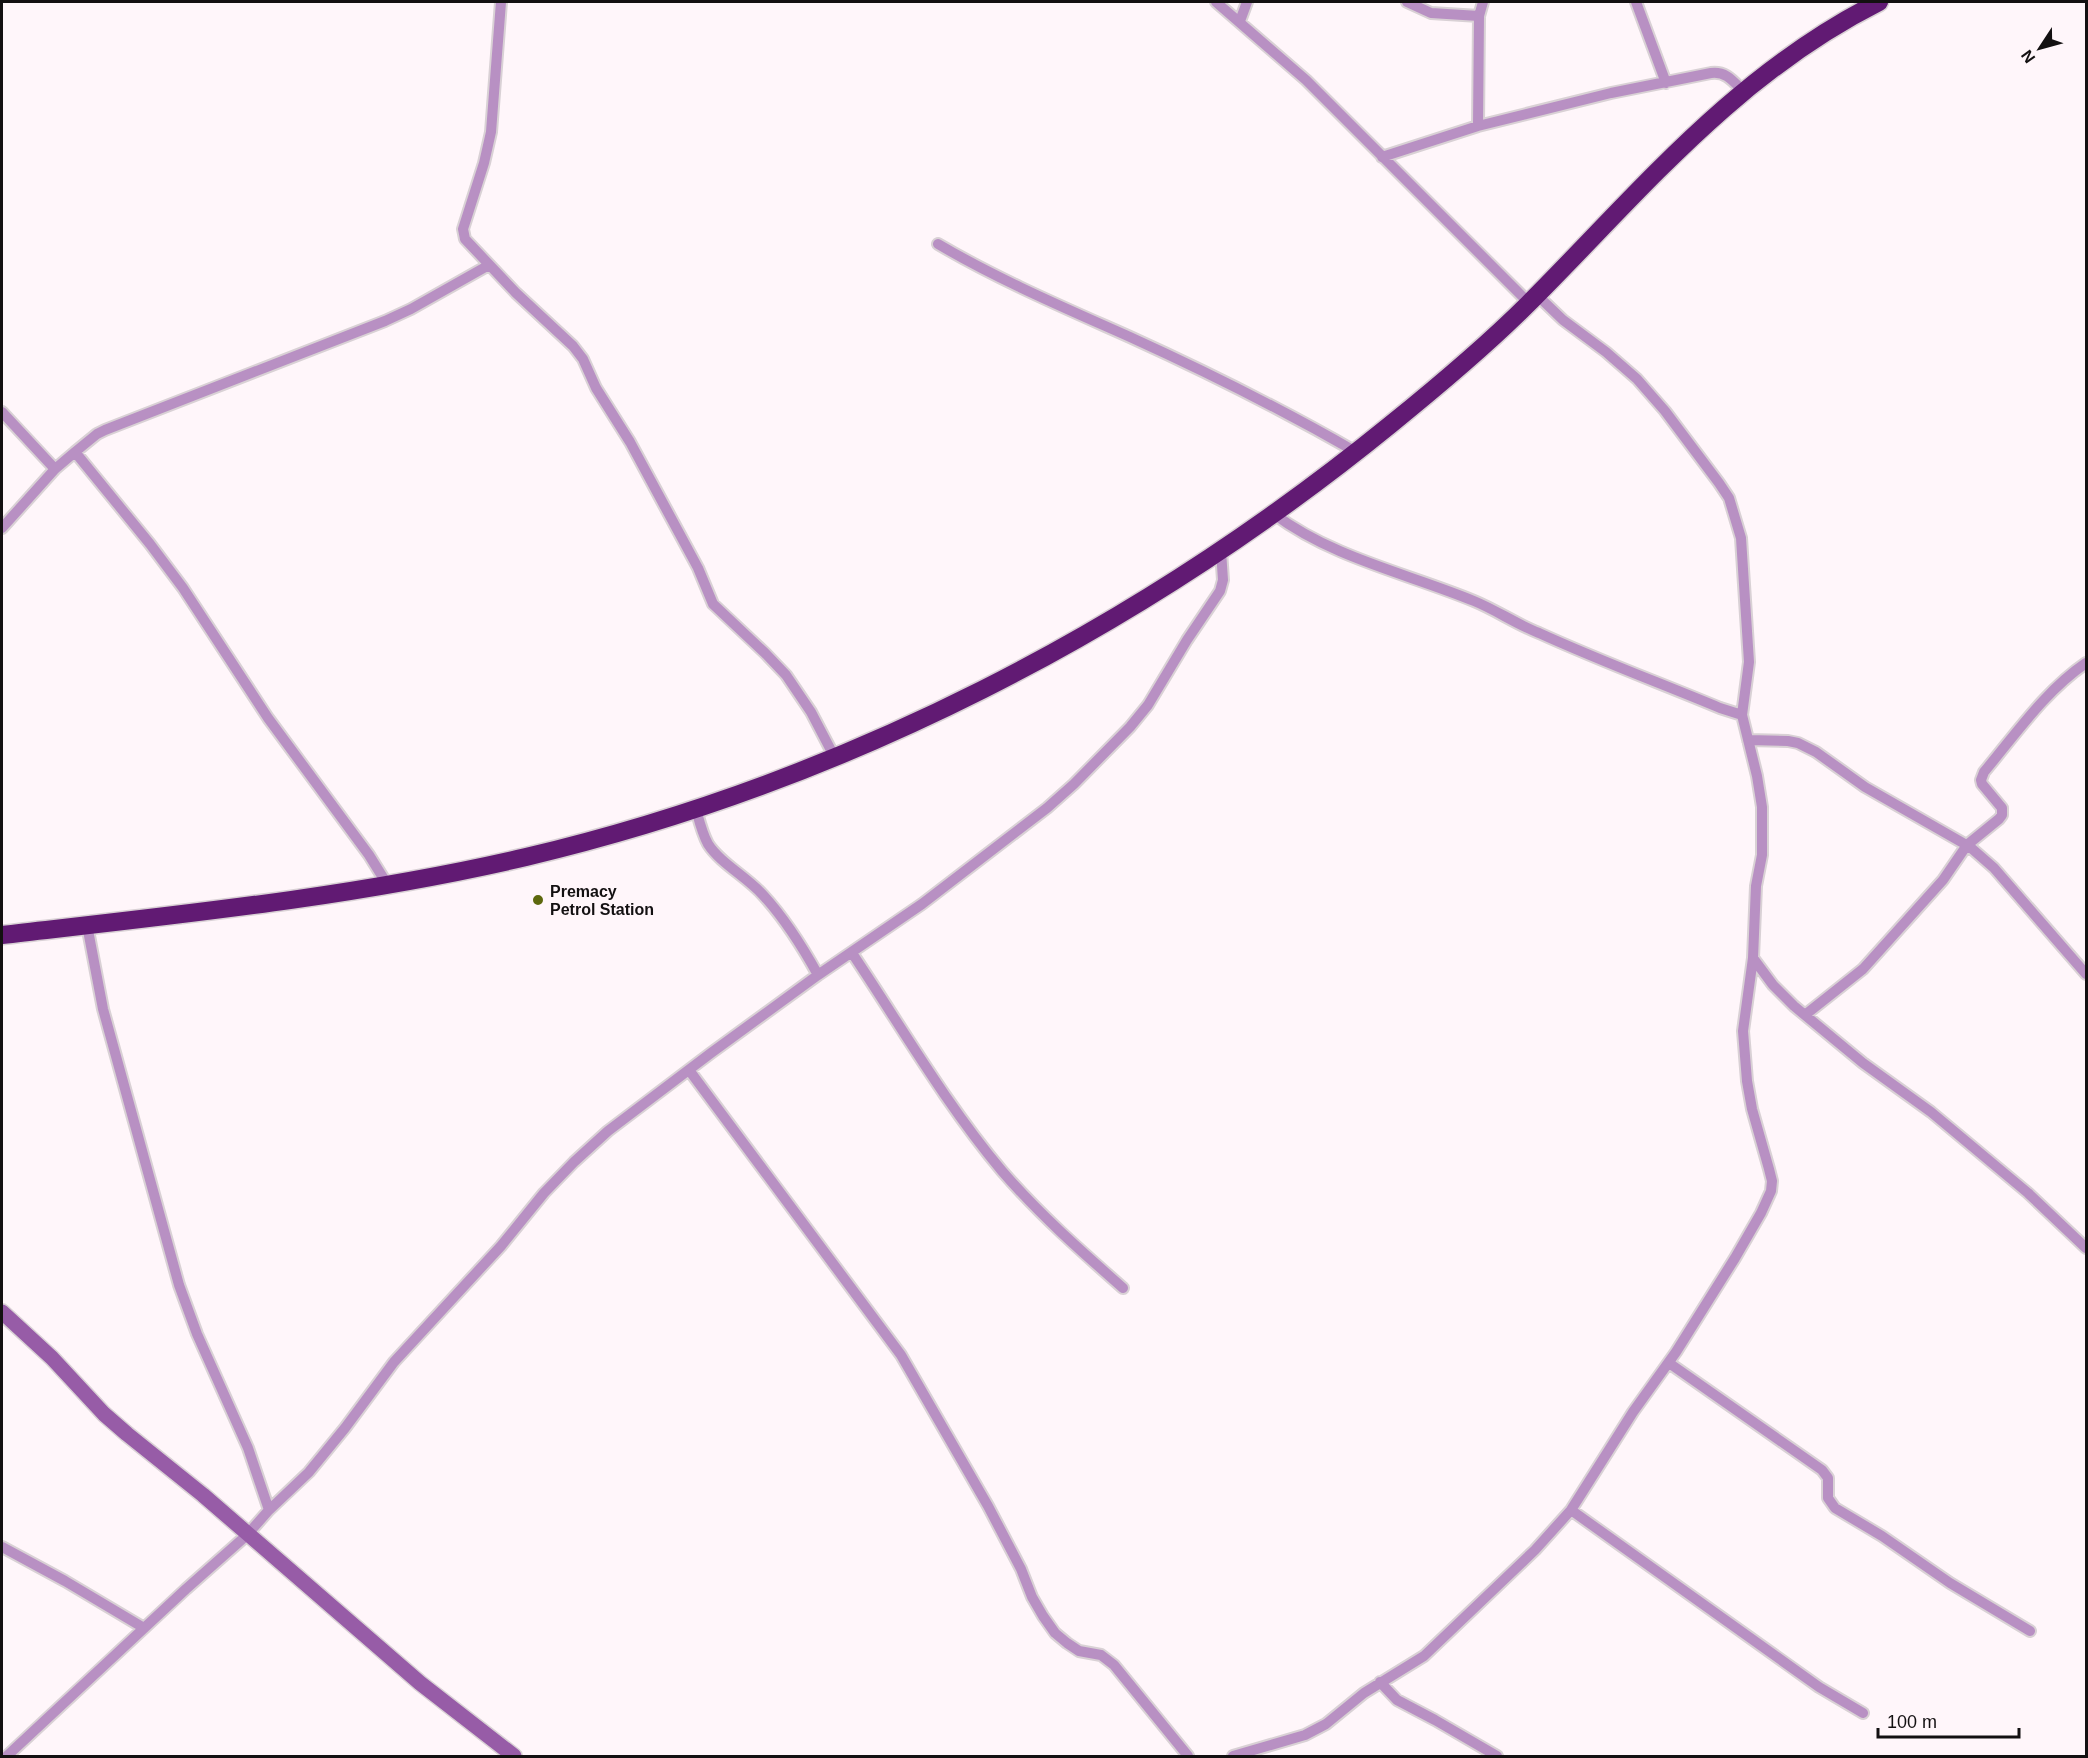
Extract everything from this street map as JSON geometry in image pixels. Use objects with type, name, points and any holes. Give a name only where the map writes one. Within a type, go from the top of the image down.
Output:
[{"type":"highway","points":[[2,935],[307,897],[387,884],[528,856],[696,809],[835,758],[960,701],[1115,618],[1221,551],[1356,452],[1474,354],[1533,299],[1702,126],[1770,70],[1820,36],[1879,2]]},
{"type":"street","points":[[501,2],[491,132],[484,163],[463,229],[468,244],[573,346],[583,359],[596,388],[630,442],[698,568],[713,604],[786,675],[811,712],[835,758]]},
{"type":"street","points":[[1216,2],[1306,80],[1382,157],[1533,299],[1606,352],[1637,379],[1665,411],[1729,498],[1741,538],[1748,632],[1748,679],[1742,715],[1760,796],[1763,836],[1756,886],[1753,958],[1743,1031],[1744,1054],[1752,1109],[1772,1181],[1771,1191],[1761,1213],[1669,1362],[1633,1412],[1571,1510],[1535,1550],[1424,1656],[1380,1682],[1315,1731],[1233,1756]]},
{"type":"street","points":[[1240,21],[1247,2]]},
{"type":"street","points":[[1407,2],[1431,13],[1479,16]]},
{"type":"street","points":[[1478,126],[1479,16],[1483,2]]},
{"type":"street","points":[[1636,2],[1666,83]]},
{"type":"street","points":[[1382,157],[1478,126],[1611,93],[1716,72],[1726,75],[1743,91]]},
{"type":"street","points":[[938,244],[1020,287],[1176,358],[1289,414],[1356,452]]},
{"type":"street","points":[[2,528],[55,469],[97,434],[411,309],[489,266]]},
{"type":"street","points":[[2,412],[55,469]]},
{"type":"street","points":[[75,452],[183,588],[268,718],[369,855],[387,884]]},
{"type":"street","points":[[1274,514],[1297,531],[1331,547],[1474,601],[1577,650],[1742,715]]},
{"type":"street","points":[[6,1756],[247,1534],[309,1472],[394,1362],[501,1245],[554,1182],[608,1131],[818,975],[922,904],[1074,784],[1130,727],[1148,705],[1191,633],[1220,591],[1223,580],[1221,551]]},
{"type":"street","points":[[1805,1015],[1863,969],[1943,880],[1967,845],[1994,824],[2003,811],[1981,780],[1984,772],[2048,694],[2086,663]]},
{"type":"street","points":[[1748,740],[1788,741],[1807,747],[1865,787],[1967,845],[1994,868],[2086,974]]},
{"type":"street","points":[[696,809],[703,834],[711,849],[749,880],[777,912],[797,939],[818,975]]},
{"type":"street","points":[[87,925],[103,1009],[179,1285],[197,1334],[248,1448],[269,1510]]},
{"type":"street","points":[[852,953],[950,1102],[1003,1171],[1072,1243],[1123,1288]]},
{"type":"street","points":[[1753,958],[1773,986],[1805,1015],[1863,1063],[1943,1121],[2028,1193],[2086,1248]]},
{"type":"street","points":[[689,1070],[896,1346],[993,1515],[1042,1616],[1055,1633],[1079,1651],[1096,1653],[1107,1658],[1188,1756]]},
{"type":"street","points":[[2,1312],[52,1358],[104,1414],[203,1495],[420,1683],[514,1756]]},
{"type":"street","points":[[1669,1362],[1822,1470],[1828,1478],[1828,1498],[1835,1508],[1882,1536],[1950,1583],[2030,1631]]},
{"type":"street","points":[[1571,1510],[1819,1687],[1863,1713]]},
{"type":"street","points":[[2,1547],[144,1628]]},
{"type":"street","points":[[1380,1682],[1390,1695],[1406,1706],[1436,1720],[1497,1756]]},
{"type":"place","name":"Premacy Petrol Station","points":[[538,900]]}]
